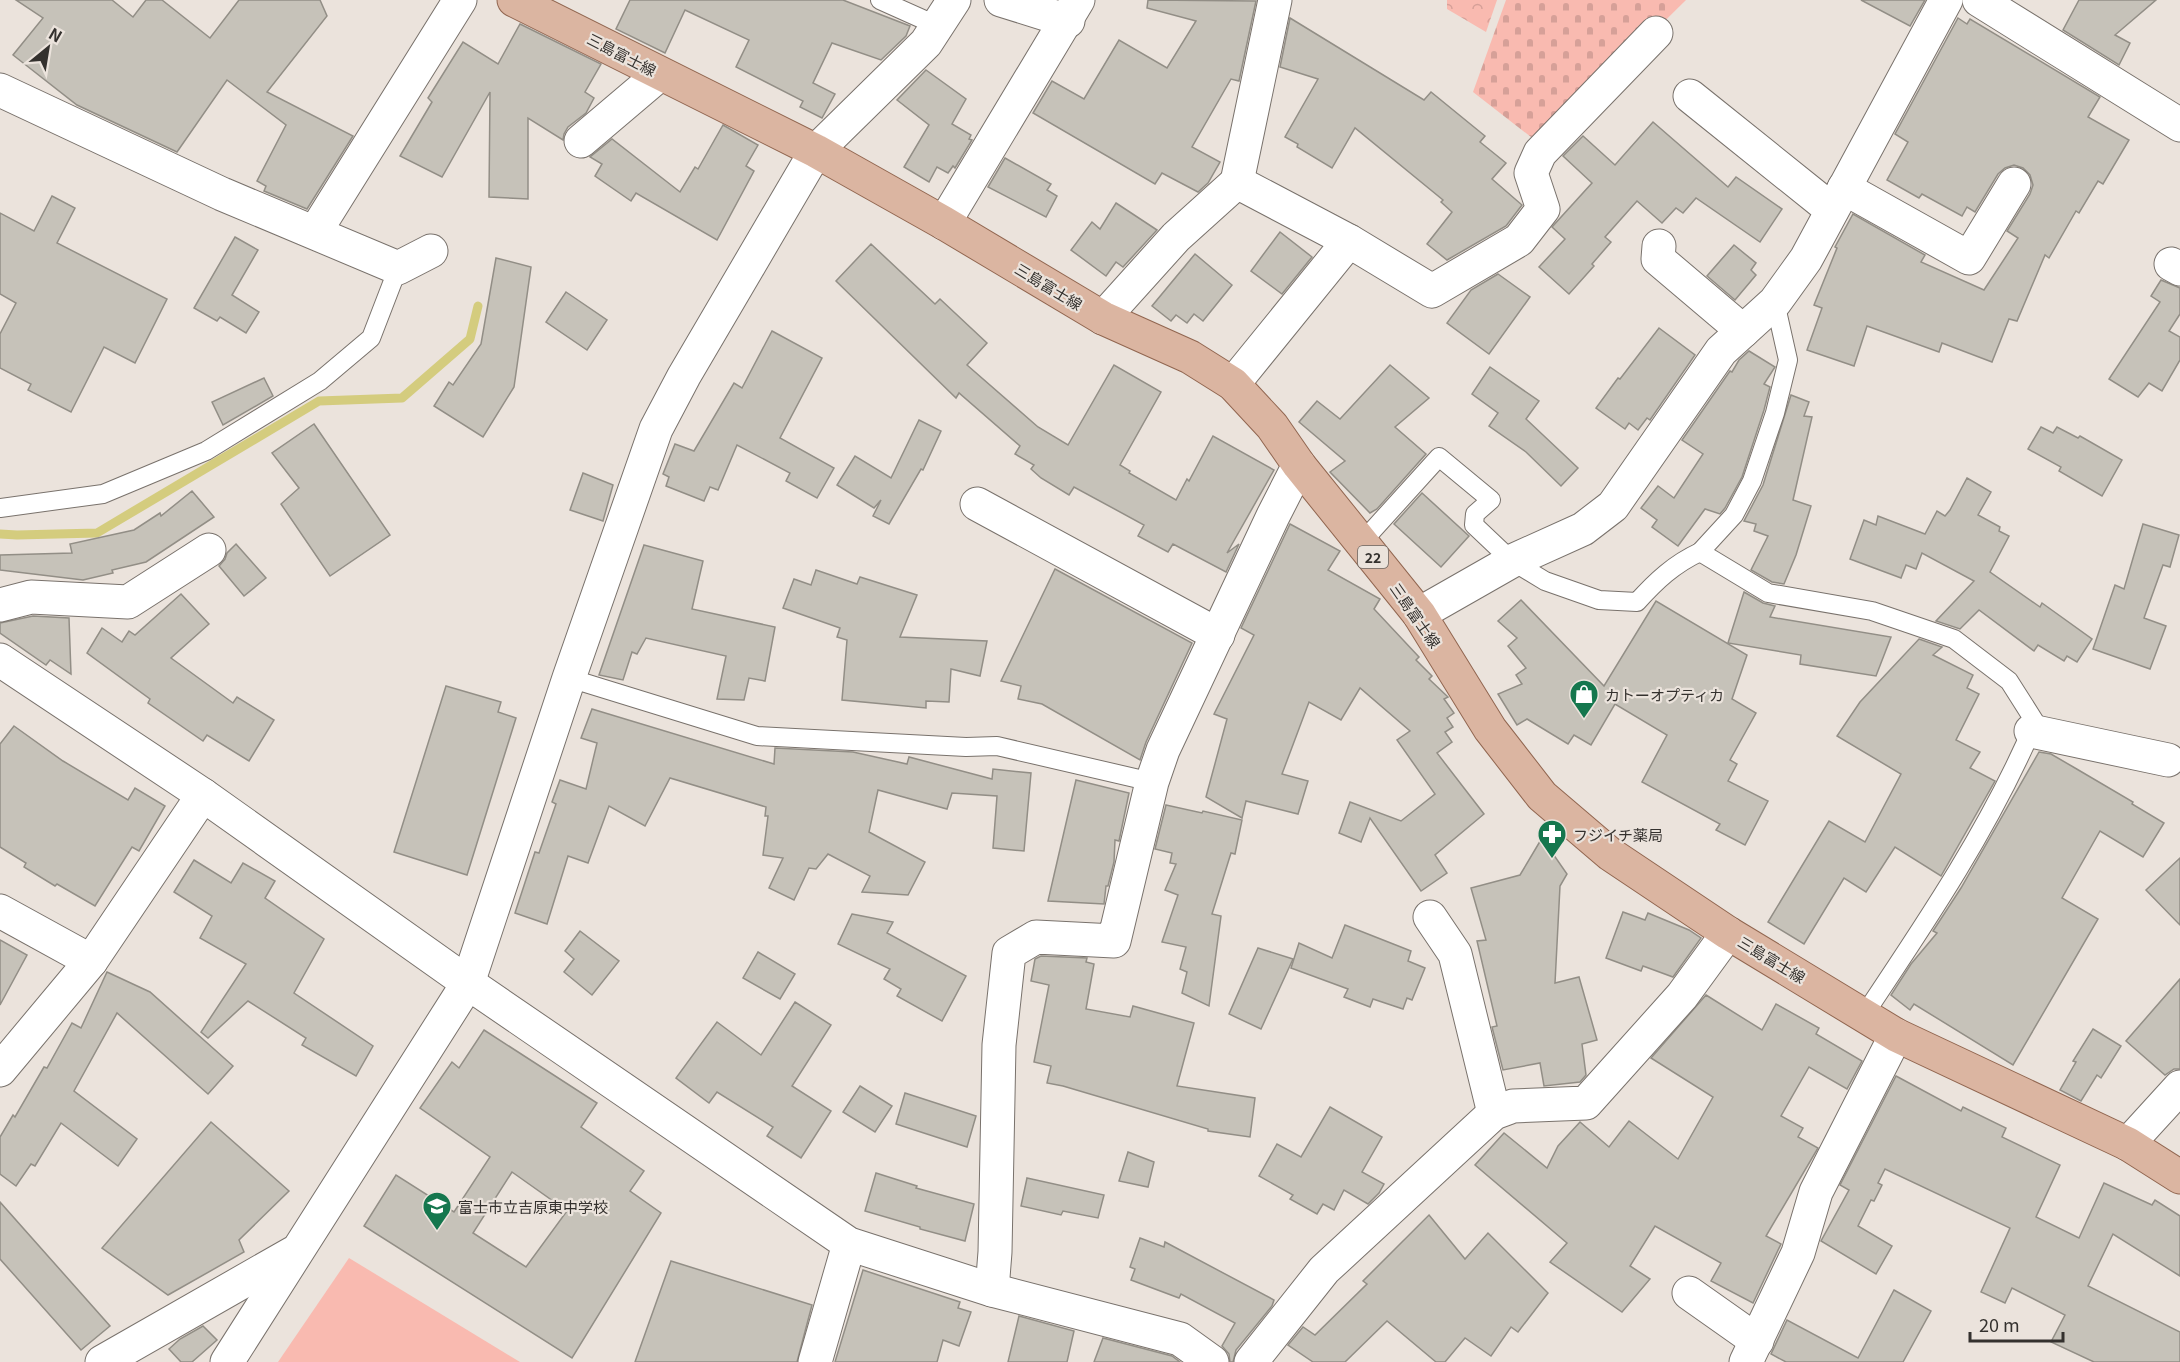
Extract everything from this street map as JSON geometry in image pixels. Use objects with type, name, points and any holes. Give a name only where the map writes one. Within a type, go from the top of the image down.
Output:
[{"type":"main road","name":"三島富士線","points":[[514,0],[816,151],[944,223],[1103,318],[1190,357],[1233,384],[1272,426],[1299,465],[1419,614],[1490,729],[1542,796],[1610,854],[1728,933],[1896,1035],[2128,1144],[2180,1177]]},
{"type":"street","points":[[315,232],[460,0]]},
{"type":"street","points":[[944,223],[1073,10],[1001,0]]},
{"type":"street","points":[[1103,318],[1176,237],[1237,183],[1275,0]]},
{"type":"street","points":[[1419,614],[1512,561],[1583,529],[1613,506],[1721,351],[1775,302],[1806,259],[1946,0]]},
{"type":"street","points":[[1979,0],[2180,125]]},
{"type":"street","points":[[227,1362],[468,983],[569,678],[656,429],[684,376],[816,151],[926,43],[946,13]]},
{"type":"street","points":[[1237,183],[1349,241],[1432,291],[1519,240],[1543,209],[1532,173],[1540,153],[1656,33]]},
{"type":"street","points":[[581,141],[660,74]]},
{"type":"street","points":[[0,90],[222,194],[398,268],[430,251]]},
{"type":"street","points":[[1690,96],[1838,199],[1969,258],[2014,184]]},
{"type":"street","points":[[1233,384],[1349,241]]},
{"type":"street","points":[[1659,246],[1658,259],[1743,331]]},
{"type":"street","points":[[992,1290],[995,1252],[999,1045],[1009,953],[1036,937],[1114,941],[1152,782],[1163,750],[1299,465]]},
{"type":"street","points":[[977,504],[1218,635]]},
{"type":"street","points":[[0,605],[31,597],[128,602],[210,550]]},
{"type":"street","points":[[0,660],[203,795],[468,983],[849,1244],[992,1290],[1180,1340],[1212,1362]]},
{"type":"street","points":[[2031,731],[2168,760]]},
{"type":"street","points":[[0,1070],[91,961],[203,795]]},
{"type":"street","points":[[0,910],[91,961]]},
{"type":"street","points":[[1430,917],[1455,954],[1494,1113]]},
{"type":"street","points":[[1251,1362],[1324,1270],[1494,1113],[1513,1106],[1586,1104],[1682,996],[1728,933]]},
{"type":"street","points":[[1689,1293],[1751,1351],[1798,1253],[1816,1192],[1896,1035]]},
{"type":"street","points":[[2128,1144],[2180,1087]]},
{"type":"street","points":[[815,1362],[849,1244]]},
{"type":"street","points":[[102,1362],[298,1250]]},
{"type":"lane","points":[[880,0],[946,13]]},
{"type":"lane","points":[[0,508],[103,494],[206,451],[320,381],[371,339],[398,268]]},
{"type":"lane","points":[[1362,542],[1439,457],[1491,500],[1475,514],[1474,525],[1512,561],[1545,581],[1599,600],[1637,602],[1660,576],[1686,558],[1700,552],[1734,515],[1752,481],[1775,413],[1788,360],[1775,302]]},
{"type":"lane","points":[[1700,552],[1768,594],[1872,611],[1954,639],[2009,681],[2036,722],[1998,801],[1926,923],[1864,1015]]},
{"type":"lane","points":[[569,678],[758,736],[966,747],[997,746],[1152,782]]},
{"type":"green space","points":[[1447,0],[1497,0],[1486,32],[1447,9]]},
{"type":"green space","points":[[1506,0],[1686,0],[1540,144],[1473,92]]},
{"type":"green space","points":[[349,1258],[520,1362],[278,1362]]},
{"type":"building","points":[[16,0],[112,0],[133,17],[146,0],[162,0],[210,38],[239,0],[320,0],[327,16],[267,92],[353,136],[307,209],[264,191],[266,186],[257,181],[286,125],[227,80],[177,152],[77,105],[13,55],[43,18]]},
{"type":"building","points":[[630,0],[843,0],[910,26],[906,36],[881,60],[832,43],[813,83],[835,94],[822,118],[800,107],[803,101],[736,67],[749,40],[685,10],[665,53],[616,29]]},
{"type":"building","points":[[1148,0],[1256,1],[1239,81],[1231,79],[1192,147],[1220,162],[1208,183],[1198,192],[1162,173],[1155,184],[1033,113],[1052,81],[1084,99],[1119,40],[1167,68],[1196,21],[1147,8]]},
{"type":"building","points":[[1861,0],[1925,0],[1910,26]]},
{"type":"building","points":[[2079,0],[2156,0],[2115,35],[2130,43],[2119,65],[2063,30]]},
{"type":"building","points":[[1290,18],[1424,100],[1431,92],[1485,136],[1480,142],[1506,163],[1492,179],[1522,205],[1506,226],[1447,260],[1427,244],[1452,212],[1441,202],[1443,200],[1355,128],[1332,168],[1285,137],[1318,79],[1280,67]]},
{"type":"building","points":[[1958,18],[1967,24],[1970,19],[2100,97],[2088,117],[2129,140],[2103,184],[2098,181],[2079,213],[2076,211],[2049,258],[2045,255],[2017,321],[2009,319],[1992,362],[1942,343],[1939,352],[1867,326],[1854,366],[1807,350],[1822,308],[1814,305],[1837,248],[1835,247],[1853,214],[1925,255],[1921,262],[1984,290],[2018,238],[2007,231],[2030,194],[2033,185],[2030,175],[2023,168],[2014,165],[2005,168],[1998,174],[1975,212],[1967,207],[1962,216],[1922,194],[1919,198],[1887,180],[1908,142],[1895,134]]},
{"type":"building","points":[[520,24],[601,64],[585,92],[594,98],[586,113],[568,127],[563,140],[528,118],[528,199],[489,197],[490,92],[442,177],[400,156],[432,102],[428,98],[463,42],[498,64]]},
{"type":"building","points":[[926,70],[966,99],[952,124],[971,135],[969,139],[972,140],[955,168],[953,166],[948,173],[937,167],[929,182],[904,167],[929,125],[897,100]]},
{"type":"building","points":[[1653,122],[1728,187],[1736,177],[1782,209],[1760,242],[1696,198],[1683,213],[1676,208],[1662,223],[1637,201],[1605,237],[1611,242],[1592,264],[1594,266],[1569,294],[1539,267],[1565,239],[1552,227],[1592,183],[1563,156],[1583,136],[1615,165]]},
{"type":"building","points":[[723,125],[758,145],[746,166],[754,171],[717,240],[636,193],[631,201],[595,176],[602,164],[590,157],[612,139],[680,192],[695,167],[698,169]]},
{"type":"building","points":[[1005,158],[1051,184],[1047,190],[1057,196],[1046,217],[988,187]]},
{"type":"building","points":[[52,196],[75,208],[57,243],[167,299],[135,363],[104,347],[71,412],[28,390],[31,384],[0,368],[0,334],[16,303],[0,294],[0,213],[34,231]]},
{"type":"building","points":[[1116,203],[1157,230],[1123,267],[1116,262],[1106,276],[1071,250],[1092,222],[1100,229]]},
{"type":"building","points":[[1280,232],[1312,257],[1282,294],[1251,271]]},
{"type":"building","points":[[235,237],[258,250],[232,295],[259,312],[246,333],[220,317],[217,321],[194,308]]},
{"type":"building","points":[[871,244],[935,304],[940,299],[987,343],[967,365],[1038,427],[1068,445],[1114,365],[1161,392],[1120,465],[1130,471],[1129,473],[1176,500],[1213,436],[1274,470],[1227,553],[1239,544],[1226,572],[1173,544],[1168,552],[1138,536],[1144,525],[1074,487],[1069,495],[1031,469],[1034,465],[1015,454],[1020,446],[959,393],[956,398],[836,281]]},
{"type":"building","points":[[1734,245],[1756,263],[1751,270],[1756,275],[1735,300],[1707,276]]},
{"type":"building","points":[[1195,254],[1232,285],[1203,321],[1194,314],[1187,323],[1176,315],[1171,321],[1152,306]]},
{"type":"building","points":[[496,258],[531,267],[514,387],[483,437],[434,406],[449,382],[453,385],[481,344]]},
{"type":"building","points":[[1498,274],[1530,297],[1489,354],[1447,323],[1471,290]]},
{"type":"building","points":[[2161,280],[2180,288],[2180,314],[2169,331],[2180,337],[2180,360],[2162,391],[2149,383],[2138,397],[2109,379],[2160,302],[2151,296]]},
{"type":"building","points":[[566,292],[607,320],[587,350],[546,322]]},
{"type":"building","points":[[1659,328],[1695,355],[1650,420],[1647,418],[1638,430],[1629,423],[1625,429],[1596,408]]},
{"type":"building","points":[[772,331],[822,358],[780,438],[834,468],[817,498],[786,481],[790,473],[737,445],[718,490],[710,487],[704,501],[666,486],[669,477],[663,474],[675,444],[694,451],[734,383],[742,388]]},
{"type":"building","points":[[1749,351],[1775,367],[1764,384],[1770,387],[1742,477],[1720,514],[1705,509],[1678,546],[1652,527],[1657,520],[1641,508],[1658,486],[1674,498],[1703,454],[1682,440],[1730,371],[1732,372],[1739,360]]},
{"type":"building","points":[[1390,365],[1429,398],[1395,427],[1426,454],[1377,509],[1370,513],[1330,472],[1345,461],[1299,422],[1317,401],[1340,419]]},
{"type":"building","points":[[1490,367],[1539,401],[1526,419],[1578,468],[1561,486],[1526,452],[1489,426],[1498,413],[1472,394]]},
{"type":"building","points":[[264,378],[273,396],[223,425],[212,402]]},
{"type":"building","points":[[1791,395],[1809,402],[1804,416],[1812,417],[1793,500],[1811,506],[1796,555],[1784,584],[1772,582],[1751,570],[1768,536],[1754,531],[1756,524],[1744,521],[1763,485]]},
{"type":"building","points":[[919,420],[941,431],[923,470],[921,469],[889,524],[873,516],[881,500],[874,508],[837,485],[855,456],[891,478]]},
{"type":"building","points":[[314,424],[390,535],[330,576],[281,504],[299,488],[272,453]]},
{"type":"building","points":[[2041,427],[2053,433],[2057,427],[2078,438],[2080,436],[2122,460],[2102,496],[2059,471],[2061,467],[2028,449]]},
{"type":"building","points":[[583,473],[613,485],[603,521],[570,510]]},
{"type":"building","points":[[1967,478],[1991,492],[1978,515],[2000,527],[1999,531],[2009,536],[1990,572],[2040,607],[2042,603],[2092,639],[2077,662],[2067,656],[2064,661],[2038,645],[2034,651],[1979,610],[1960,629],[1936,621],[1974,581],[1922,553],[1916,569],[1906,565],[1901,578],[1850,559],[1864,520],[1876,525],[1878,516],[1925,534],[1937,511],[1945,516],[1950,510]]},
{"type":"building","points":[[192,491],[214,517],[146,562],[83,580],[0,570],[0,555],[72,553],[70,544],[134,530],[160,513],[161,516]]},
{"type":"building","points":[[1422,493],[1469,536],[1441,567],[1394,524]]},
{"type":"building","points":[[1290,524],[1340,551],[1328,570],[1380,599],[1374,609],[1419,657],[1416,660],[1432,676],[1429,679],[1448,697],[1444,699],[1454,713],[1447,718],[1453,727],[1445,732],[1452,742],[1437,753],[1484,814],[1435,855],[1447,873],[1421,891],[1370,818],[1361,842],[1339,833],[1350,802],[1401,821],[1435,794],[1397,740],[1410,731],[1360,688],[1341,720],[1309,702],[1282,774],[1308,781],[1298,814],[1246,801],[1242,818],[1206,797],[1227,719],[1214,714],[1254,635],[1241,628]]},
{"type":"building","points":[[2143,524],[2179,535],[2170,567],[2163,565],[2144,618],[2166,626],[2150,669],[2093,649],[2115,585],[2124,589]]},
{"type":"building","points":[[236,544],[266,578],[244,596],[219,566]]},
{"type":"building","points":[[644,545],[703,561],[692,609],[775,627],[765,681],[749,678],[744,700],[717,699],[726,656],[646,638],[637,654],[632,652],[623,680],[599,675]]},
{"type":"building","points":[[1055,569],[1192,643],[1146,742],[1140,760],[1042,704],[1018,699],[1021,686],[1001,681]]},
{"type":"building","points":[[816,570],[857,584],[860,577],[917,595],[900,637],[987,641],[980,676],[951,669],[949,702],[926,701],[926,708],[842,700],[847,640],[837,637],[840,628],[783,608],[794,579],[811,585]]},
{"type":"building","points":[[1744,592],[1763,603],[1775,606],[1770,617],[1891,637],[1876,676],[1800,664],[1801,655],[1728,643]]},
{"type":"building","points":[[181,594],[209,624],[171,658],[233,703],[237,697],[274,720],[249,761],[207,735],[203,741],[148,703],[150,699],[87,653],[102,628],[122,642],[129,631],[135,635]]},
{"type":"building","points":[[1521,600],[1604,686],[1656,601],[1747,655],[1732,699],[1756,713],[1730,760],[1737,764],[1728,781],[1768,801],[1745,845],[1716,830],[1720,824],[1642,782],[1667,735],[1615,704],[1591,745],[1574,735],[1568,744],[1527,719],[1517,725],[1498,694],[1522,684],[1516,675],[1526,668],[1508,646],[1517,638],[1498,621]]},
{"type":"building","points":[[33,616],[69,618],[71,674],[50,660],[46,665],[0,633],[0,623]]},
{"type":"building","points":[[1919,639],[1942,647],[1933,655],[1973,675],[1967,688],[1979,694],[1956,740],[1980,752],[1970,768],[1995,781],[1941,876],[1895,847],[1866,892],[1844,878],[1804,944],[1768,922],[1829,821],[1865,842],[1901,774],[1837,736],[1860,702]]},
{"type":"building","points":[[446,686],[501,702],[498,712],[516,718],[467,875],[394,852]]},
{"type":"building","points":[[592,709],[774,764],[775,748],[853,752],[907,764],[909,757],[992,779],[993,769],[1031,773],[1024,851],[993,848],[997,796],[952,793],[947,809],[878,790],[869,832],[925,862],[908,895],[862,892],[870,876],[828,854],[816,869],[809,868],[794,900],[769,888],[783,858],[763,855],[768,816],[765,816],[766,807],[670,778],[645,826],[609,806],[588,863],[568,856],[547,924],[515,913],[535,852],[539,853],[556,804],[552,802],[560,780],[586,789],[597,743],[581,738]]},
{"type":"building","points":[[14,726],[63,761],[128,800],[135,788],[165,806],[139,851],[132,847],[95,906],[24,867],[26,863],[0,847],[0,744]]},
{"type":"building","points":[[2039,752],[2051,754],[2164,823],[2143,857],[2100,831],[2062,898],[2098,919],[2013,1065],[1914,1004],[1910,1010],[1891,995],[1911,964],[1937,933],[1933,931],[1961,888]]},
{"type":"building","points":[[1076,780],[1129,793],[1119,841],[1115,840],[1114,862],[1108,886],[1106,886],[1104,904],[1048,901]]},
{"type":"building","points":[[1166,805],[1242,820],[1235,854],[1231,853],[1212,914],[1221,916],[1209,1006],[1182,993],[1187,972],[1180,969],[1186,947],[1162,942],[1178,895],[1165,890],[1176,864],[1170,863],[1172,853],[1155,849]]},
{"type":"building","points":[[1542,838],[1567,874],[1560,886],[1555,983],[1579,977],[1597,1040],[1582,1044],[1586,1075],[1580,1082],[1544,1086],[1540,1063],[1503,1070],[1492,1027],[1497,1026],[1477,941],[1486,940],[1471,888],[1520,875]]},
{"type":"building","points":[[2180,858],[2180,925],[2146,890]]},
{"type":"building","points":[[194,860],[231,883],[243,863],[275,881],[265,898],[324,939],[294,993],[373,1046],[356,1076],[302,1045],[306,1038],[248,1001],[208,1038],[201,1032],[246,964],[200,938],[212,916],[174,892]]},
{"type":"building","points":[[1623,912],[1645,920],[1648,913],[1689,930],[1701,938],[1673,977],[1643,966],[1641,971],[1606,958]]},
{"type":"building","points":[[852,914],[893,922],[887,933],[966,976],[942,1021],[897,996],[901,989],[884,979],[890,969],[838,944]]},
{"type":"building","points":[[1345,925],[1411,951],[1408,961],[1425,968],[1412,1000],[1407,998],[1403,1009],[1373,999],[1370,1007],[1344,997],[1348,989],[1291,968],[1299,943],[1332,958]]},
{"type":"building","points":[[580,931],[619,961],[592,995],[564,972],[574,959],[565,951]]},
{"type":"building","points":[[0,940],[27,955],[0,1005]]},
{"type":"building","points":[[1258,948],[1293,959],[1261,1029],[1229,1014]]},
{"type":"building","points":[[758,952],[795,974],[780,999],[743,978]]},
{"type":"building","points":[[1041,956],[1087,958],[1086,962],[1094,964],[1086,1009],[1130,1017],[1133,1006],[1194,1023],[1177,1086],[1255,1098],[1250,1137],[1208,1131],[1208,1129],[1047,1083],[1051,1066],[1034,1062],[1049,985],[1031,981],[1035,959]]},
{"type":"building","points":[[107,972],[150,992],[233,1066],[208,1094],[117,1013],[74,1091],[137,1139],[118,1166],[61,1123],[35,1166],[31,1164],[16,1186],[0,1174],[0,1137],[13,1115],[15,1117],[44,1067],[47,1068],[72,1023],[81,1028]]},
{"type":"building","points":[[2180,979],[2180,1069],[2174,1069],[2165,1075],[2126,1041]]},
{"type":"building","points":[[1706,995],[1762,1030],[1776,1004],[1819,1028],[1816,1034],[1862,1061],[1847,1089],[1809,1067],[1781,1116],[1803,1128],[1798,1137],[1818,1148],[1766,1236],[1781,1244],[1753,1303],[1711,1281],[1721,1263],[1655,1226],[1630,1266],[1650,1279],[1622,1312],[1550,1262],[1567,1243],[1475,1165],[1504,1133],[1547,1168],[1558,1146],[1580,1122],[1609,1147],[1629,1121],[1678,1159],[1713,1097],[1651,1058]]},
{"type":"building","points":[[795,1002],[831,1025],[792,1086],[831,1111],[801,1158],[767,1136],[773,1127],[717,1092],[709,1103],[676,1078],[717,1022],[761,1055]]},
{"type":"building","points":[[2093,1029],[2121,1046],[2101,1078],[2097,1075],[2081,1101],[2060,1090],[2076,1062],[2073,1061]]},
{"type":"building","points":[[484,1030],[597,1103],[581,1127],[644,1171],[630,1191],[661,1213],[572,1358],[364,1226],[396,1175],[454,1212],[490,1157],[420,1108],[452,1062],[459,1068]],"holes":[[[512,1172],[567,1211],[526,1267],[473,1233]]]},
{"type":"building","points":[[1896,1076],[1961,1111],[1963,1107],[2006,1128],[2002,1137],[2060,1165],[2036,1217],[2079,1238],[2104,1183],[2152,1205],[2155,1200],[2180,1216],[2180,1276],[2113,1234],[2088,1286],[2180,1332],[2180,1362],[2094,1362],[2051,1342],[2065,1315],[2012,1288],[2005,1303],[1981,1292],[2010,1228],[1885,1169],[1878,1183],[1882,1185],[1874,1201],[1871,1200],[1858,1226],[1892,1246],[1876,1274],[1821,1241],[1849,1190],[1840,1185]]},
{"type":"building","points":[[860,1086],[892,1106],[875,1132],[843,1112]]},
{"type":"building","points":[[905,1093],[976,1116],[967,1147],[896,1124]]},
{"type":"building","points":[[1330,1107],[1382,1137],[1362,1172],[1384,1184],[1368,1204],[1344,1190],[1334,1210],[1323,1204],[1317,1214],[1290,1199],[1293,1195],[1259,1176],[1277,1144],[1301,1157]]},
{"type":"building","points":[[211,1122],[289,1191],[239,1240],[244,1252],[168,1295],[102,1248]]},
{"type":"building","points":[[1128,1152],[1154,1162],[1148,1187],[1119,1181]]},
{"type":"building","points":[[876,1173],[917,1186],[916,1188],[974,1204],[965,1241],[865,1211]]},
{"type":"building","points":[[1027,1178],[1104,1195],[1098,1218],[1063,1211],[1061,1215],[1021,1206]]},
{"type":"building","points":[[0,1202],[110,1326],[81,1350],[0,1259]]},
{"type":"building","points":[[1429,1215],[1465,1259],[1488,1233],[1548,1293],[1518,1332],[1511,1327],[1491,1356],[1465,1338],[1445,1362],[1436,1362],[1387,1321],[1345,1362],[1313,1362],[1288,1345],[1303,1327],[1315,1335],[1367,1284],[1363,1281]]},
{"type":"building","points":[[1140,1238],[1164,1247],[1165,1242],[1274,1300],[1272,1306],[1236,1350],[1233,1362],[1230,1362],[1229,1354],[1222,1346],[1235,1323],[1181,1294],[1179,1298],[1131,1280],[1135,1269],[1130,1267]]},
{"type":"building","points":[[671,1261],[812,1305],[797,1362],[635,1362]]},
{"type":"building","points":[[863,1270],[960,1302],[958,1308],[971,1312],[959,1346],[943,1340],[937,1362],[835,1362]]},
{"type":"building","points":[[1894,1290],[1931,1311],[1903,1362],[1786,1362],[1771,1354],[1787,1320],[1858,1358]]},
{"type":"building","points":[[1019,1316],[1074,1331],[1067,1362],[1008,1362]]},
{"type":"building","points":[[203,1326],[217,1340],[192,1362],[181,1362],[169,1349],[180,1339]]},
{"type":"building","points":[[1103,1338],[1172,1356],[1180,1362],[1094,1362]]},
{"type":"waterway","points":[[0,534],[97,533],[319,401],[402,398],[470,339],[478,306]]},
{"type":"place","name":"カトーオプティカ","points":[[1584,720]]},
{"type":"place","name":"フジイチ薬局","points":[[1552,860]]},
{"type":"place","name":"富士市立吉原東中学校","points":[[437,1232]]}]
